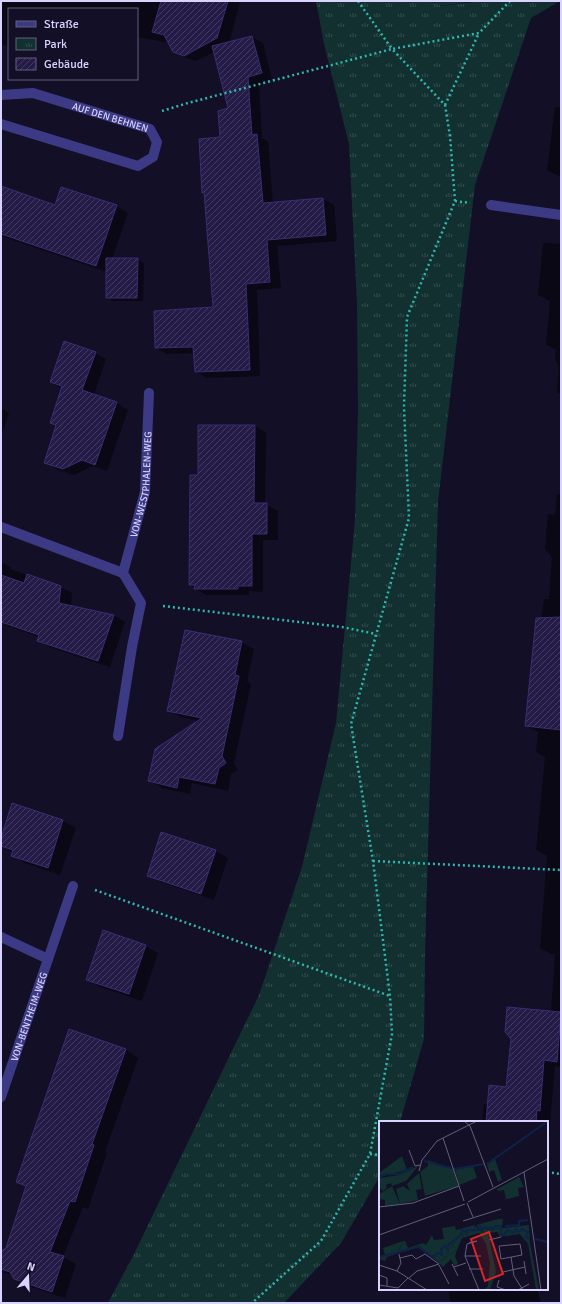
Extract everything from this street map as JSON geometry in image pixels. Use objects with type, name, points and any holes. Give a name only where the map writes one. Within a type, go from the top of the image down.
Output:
[{"type":"street","name":"AUF DEN BEHNEN","points":[[1,95],[33,93],[150,129],[157,142],[153,157],[138,166],[1,124]]},
{"type":"street","points":[[491,205],[561,215]]},
{"type":"street","name":"VON-WESTPHALEN-WEG","points":[[123,573],[145,492],[149,394]]},
{"type":"street","points":[[1,527],[123,573],[141,603],[132,647],[118,736]]},
{"type":"street","name":"VON-BENTHEIM-WEG","points":[[1,1097],[73,886]]},
{"type":"street","name":"VON-BENTHEIM-WEG","points":[[1,937],[48,959]]},
{"type":"path","points":[[358,1],[392,50],[445,105]]},
{"type":"path","points":[[252,1303],[321,1241],[370,1154],[392,1034],[390,996],[373,861],[351,724],[409,518],[404,407],[408,317],[455,201],[450,136],[445,105],[479,33],[510,1]]},
{"type":"path","points":[[127,122],[188,103],[392,50],[479,33]]},
{"type":"path","points":[[141,603],[342,627],[376,634]]},
{"type":"path","points":[[373,861],[561,870]]},
{"type":"path","points":[[73,886],[100,891],[390,996]]},
{"type":"path","points":[[370,1154],[379,1155]]},
{"type":"path","points":[[548,1172],[561,1174]]},
{"type":"green space","points":[[316,1],[431,1],[442,6],[482,1],[560,1],[531,18],[475,185],[438,502],[424,1039],[400,1121],[379,1121],[379,1178],[341,1243],[284,1303],[108,1303],[133,1256],[259,995],[302,867],[336,723],[355,520],[358,412],[357,304],[349,144],[324,44]]},
{"type":"green space","points":[[432,1],[474,1],[442,6]]},
{"type":"building","points":[[161,1],[228,1],[217,38],[184,56],[173,52],[164,35],[152,32]]},
{"type":"building","points":[[252,36],[262,73],[248,77],[252,135],[257,134],[263,203],[323,198],[326,235],[267,240],[270,282],[246,284],[250,370],[195,372],[193,347],[155,348],[154,311],[213,307],[204,192],[202,193],[199,139],[220,137],[218,111],[228,108],[212,46]]},
{"type":"building","points":[[1,186],[55,205],[61,187],[117,205],[96,266],[1,234]]},
{"type":"building","points":[[106,258],[138,258],[137,298],[106,298]]},
{"type":"building","points":[[64,341],[96,352],[82,390],[117,402],[95,465],[82,460],[63,469],[44,463],[56,425],[50,423],[62,386],[50,382]]},
{"type":"building","points":[[198,425],[255,425],[254,503],[267,503],[267,534],[252,534],[252,586],[238,586],[238,589],[194,589],[195,585],[189,585],[190,475],[198,475]]},
{"type":"building","points":[[27,574],[61,586],[59,603],[114,615],[98,661],[37,641],[39,635],[1,622],[1,575],[24,583]]},
{"type":"building","points":[[561,617],[561,730],[525,726],[536,618]]},
{"type":"building","points":[[185,630],[242,641],[235,675],[239,676],[222,756],[226,763],[219,768],[215,784],[179,777],[177,788],[148,781],[155,749],[202,718],[167,711]]},
{"type":"building","points":[[12,803],[63,820],[48,868],[11,856],[13,850],[1,846],[1,838]]},
{"type":"building","points":[[161,832],[216,850],[201,894],[147,876]]},
{"type":"building","points":[[103,930],[146,945],[129,994],[86,980]]},
{"type":"building","points":[[507,1007],[561,1012],[557,1062],[544,1060],[540,1111],[537,1110],[536,1121],[486,1121],[489,1085],[506,1087],[511,1039],[505,1032]]},
{"type":"building","points":[[69,1029],[126,1049],[92,1144],[94,1145],[75,1202],[70,1201],[50,1252],[64,1256],[52,1292],[14,1279],[10,1272],[1,1269],[1,1251],[6,1248],[26,1186],[16,1182]]}]
